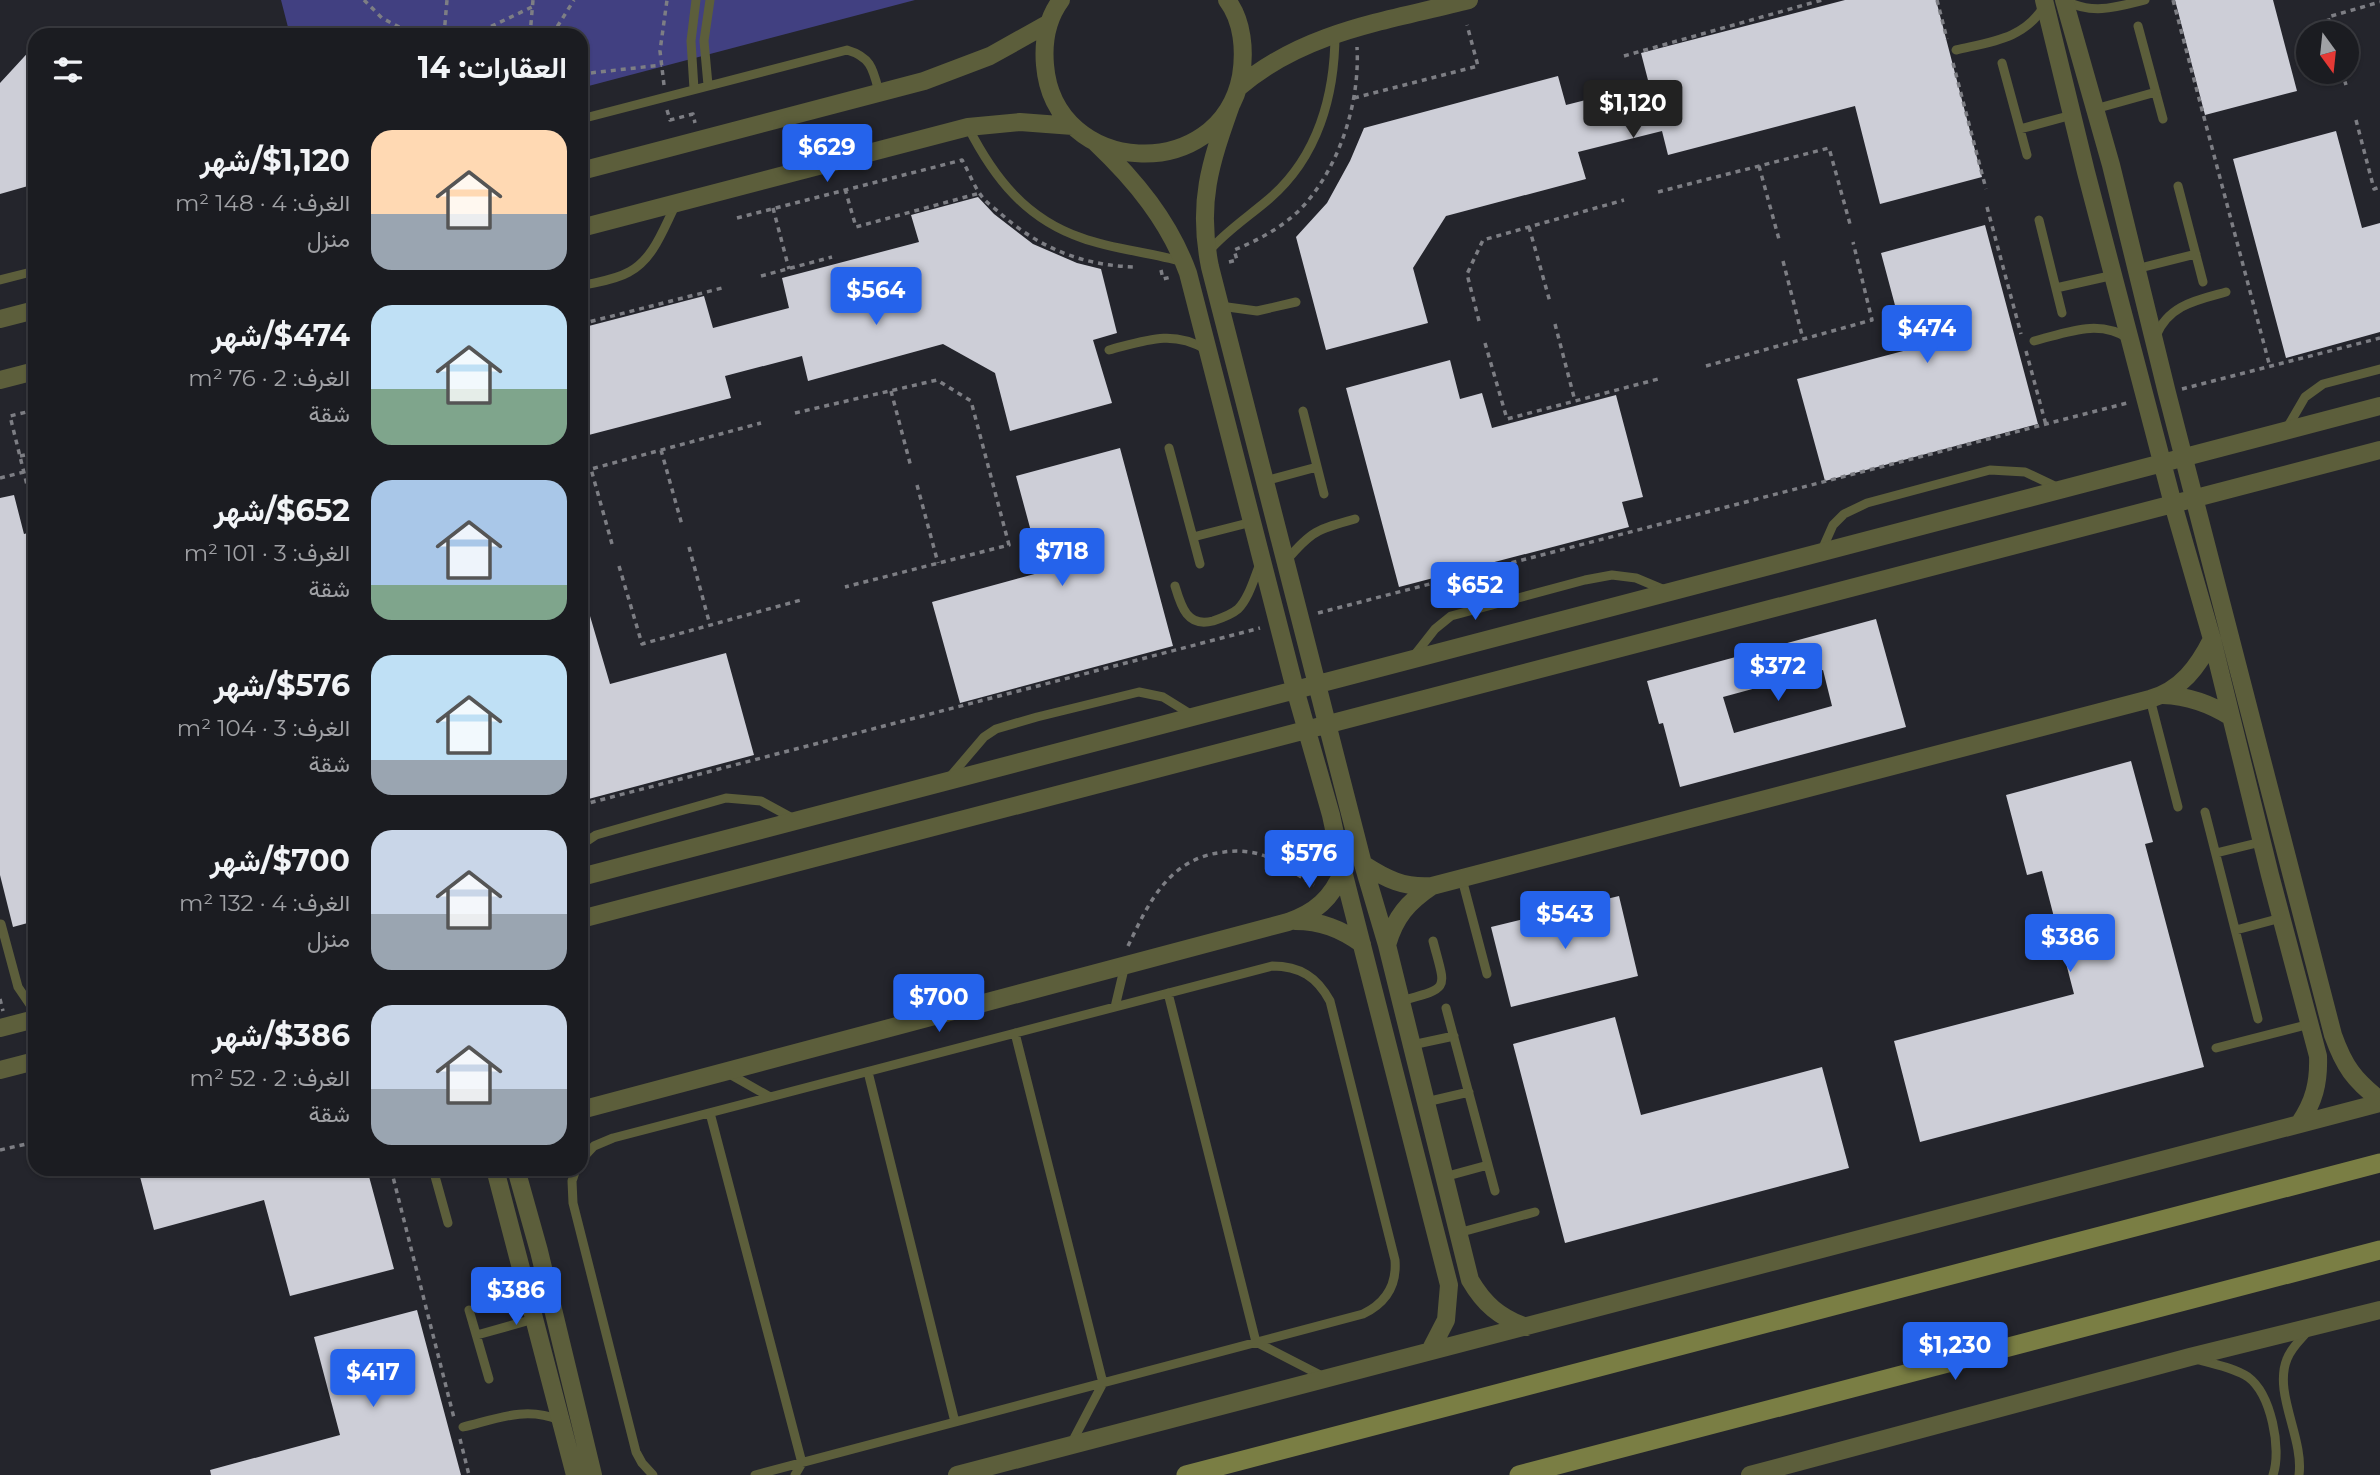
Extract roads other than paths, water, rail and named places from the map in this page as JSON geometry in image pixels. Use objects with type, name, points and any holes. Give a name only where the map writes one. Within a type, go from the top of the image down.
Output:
[{"type":"main road","points":[[1186,1475],[2380,1163]]},
{"type":"main road","points":[[1519,1475],[2380,1250]]},
{"type":"street","points":[[1227,0],[1241,30],[1244,59],[1235,96],[1210,168],[1204,225],[1207,254],[1284,563],[1387,945],[1470,1280],[1479,1296],[1500,1315],[1526,1327]]},
{"type":"street","points":[[1096,143],[1120,152],[1146,155],[1171,151],[1195,141],[1215,125],[1235,96],[1275,60],[1335,33],[1469,0]]},
{"type":"street","points":[[2065,0],[2137,269],[2333,1035],[2345,1066],[2380,1102]]},
{"type":"street","points":[[2044,2],[2162,463],[2212,639],[2261,842],[2318,1056],[2319,1074],[2313,1101],[2300,1124]]},
{"type":"street","points":[[588,169],[958,70],[1000,51],[1056,8]]},
{"type":"street","points":[[1056,8],[1043,50],[1046,78],[1056,104],[1073,126],[1096,143],[1150,202],[1185,263],[1295,688],[1331,815],[1449,1285],[1450,1303],[1446,1320],[1430,1351]]},
{"type":"street","points":[[588,226],[968,127],[1020,122],[1073,126]]},
{"type":"street","points":[[0,319],[28,312]]},
{"type":"street","points":[[0,380],[28,374]]},
{"type":"street","points":[[588,875],[2380,406]]},
{"type":"street","points":[[588,917],[2380,450]]},
{"type":"street","points":[[1363,864],[1396,883],[1432,887],[2156,697],[2175,688],[2196,667],[2212,639]]},
{"type":"street","points":[[2156,697],[2191,698],[2211,705],[2231,717]]},
{"type":"street","points":[[588,1108],[1288,922],[1312,912],[1331,895],[1343,871]]},
{"type":"street","points":[[1387,945],[1392,927],[1402,910],[1432,887]]},
{"type":"street","points":[[1288,922],[1320,923],[1335,928],[1362,944]]},
{"type":"street","points":[[0,1028],[28,1021]]},
{"type":"street","points":[[0,1070],[28,1063]]},
{"type":"street","points":[[957,1475],[2380,1102]]},
{"type":"street","points":[[497,1176],[575,1475]]},
{"type":"street","points":[[518,1176],[539,1251],[593,1475]]},
{"type":"street","points":[[1751,1475],[2190,1357],[2380,1310]]},
{"type":"lane","points":[[694,89],[691,41],[696,0]]},
{"type":"lane","points":[[708,85],[704,41],[710,0]]},
{"type":"lane","points":[[2065,0],[2097,10],[2145,0]]},
{"type":"lane","points":[[1953,52],[2012,36],[2031,23],[2044,2]]},
{"type":"lane","points":[[2138,26],[2163,119]]},
{"type":"lane","points":[[1207,254],[1231,228],[1271,198],[1291,177],[1308,151],[1330,94],[1335,63],[1335,33]]},
{"type":"lane","points":[[588,117],[847,50],[860,54],[870,64],[879,92]]},
{"type":"lane","points":[[2002,63],[2027,155]]},
{"type":"lane","points":[[2095,109],[2156,92]]},
{"type":"lane","points":[[2020,129],[2072,115]]},
{"type":"lane","points":[[968,127],[987,163],[1013,195],[1045,220],[1082,238],[1185,263]]},
{"type":"lane","points":[[2178,186],[2203,282]]},
{"type":"lane","points":[[588,284],[617,277],[639,265],[655,246],[677,203]]},
{"type":"lane","points":[[2039,220],[2062,313]]},
{"type":"lane","points":[[2137,269],[2196,254]]},
{"type":"lane","points":[[0,280],[28,273]]},
{"type":"lane","points":[[2056,288],[2114,275]]},
{"type":"lane","points":[[2154,341],[2165,320],[2173,312],[2188,303],[2226,292]]},
{"type":"lane","points":[[1220,306],[1256,312],[1296,302]]},
{"type":"lane","points":[[2034,341],[2088,328],[2111,330],[2131,341]]},
{"type":"lane","points":[[1109,349],[1161,337],[1187,341],[1209,351]]},
{"type":"lane","points":[[2285,431],[2305,397],[2323,384],[2380,369]]},
{"type":"lane","points":[[1303,411],[1324,494]]},
{"type":"lane","points":[[1169,448],[1200,564]]},
{"type":"lane","points":[[1264,481],[1317,467]]},
{"type":"lane","points":[[1821,552],[1833,525],[1844,514],[1867,503],[1990,470],[2025,472],[2061,489]]},
{"type":"lane","points":[[1284,563],[1300,543],[1315,531],[1356,519]]},
{"type":"lane","points":[[1193,537],[1252,522]]},
{"type":"lane","points":[[1175,586],[1187,616],[1197,622],[1217,620],[1232,614],[1243,602],[1262,559]]},
{"type":"lane","points":[[1412,658],[1435,628],[1451,616],[1572,584],[1612,575],[1636,578],[1668,591]]},
{"type":"lane","points":[[947,780],[984,737],[996,729],[1037,717],[1139,692],[1163,697],[1192,715]]},
{"type":"lane","points":[[2156,697],[2178,807]]},
{"type":"lane","points":[[588,840],[596,835],[726,798],[741,797],[761,801],[795,820]]},
{"type":"lane","points":[[2205,812],[2258,1019]]},
{"type":"lane","points":[[2216,853],[2261,842]]},
{"type":"lane","points":[[1462,879],[1487,974]]},
{"type":"lane","points":[[2235,930],[2281,918]]},
{"type":"lane","points":[[1,924],[18,988],[28,1003]]},
{"type":"lane","points":[[1401,1001],[1434,992],[1441,986],[1442,977],[1433,941]]},
{"type":"lane","points":[[1115,1007],[1122,966]]},
{"type":"lane","points":[[588,1152],[603,1142],[1272,966],[1296,968],[1317,981],[1329,1001],[1395,1260],[1396,1270],[1391,1289],[1386,1298],[1372,1310],[755,1475]]},
{"type":"lane","points":[[1168,993],[1256,1342],[1325,1378]]},
{"type":"lane","points":[[1446,1008],[1495,1191]]},
{"type":"lane","points":[[2216,1048],[2310,1024]]},
{"type":"lane","points":[[1015,1033],[1103,1383],[1070,1445]]},
{"type":"lane","points":[[1412,1045],[1454,1036]]},
{"type":"lane","points":[[725,1071],[770,1097]]},
{"type":"lane","points":[[868,1072],[955,1422]]},
{"type":"lane","points":[[1426,1102],[1469,1092]]},
{"type":"lane","points":[[710,1113],[802,1463],[795,1475]]},
{"type":"lane","points":[[1444,1177],[1488,1165]]},
{"type":"lane","points":[[435,1176],[448,1223]]},
{"type":"lane","points":[[574,1176],[573,1203],[632,1439],[642,1464],[653,1475]]},
{"type":"lane","points":[[1458,1233],[1535,1212]]},
{"type":"lane","points":[[469,1310],[489,1379]]},
{"type":"lane","points":[[477,1335],[534,1319]]},
{"type":"lane","points":[[2299,1475],[2298,1448],[2283,1375],[2292,1349],[2311,1327]]},
{"type":"lane","points":[[2190,1357],[2237,1371],[2260,1391],[2276,1442],[2277,1466],[2273,1475]]},
{"type":"lane","points":[[459,1428],[520,1413],[540,1414],[560,1420]]}]
